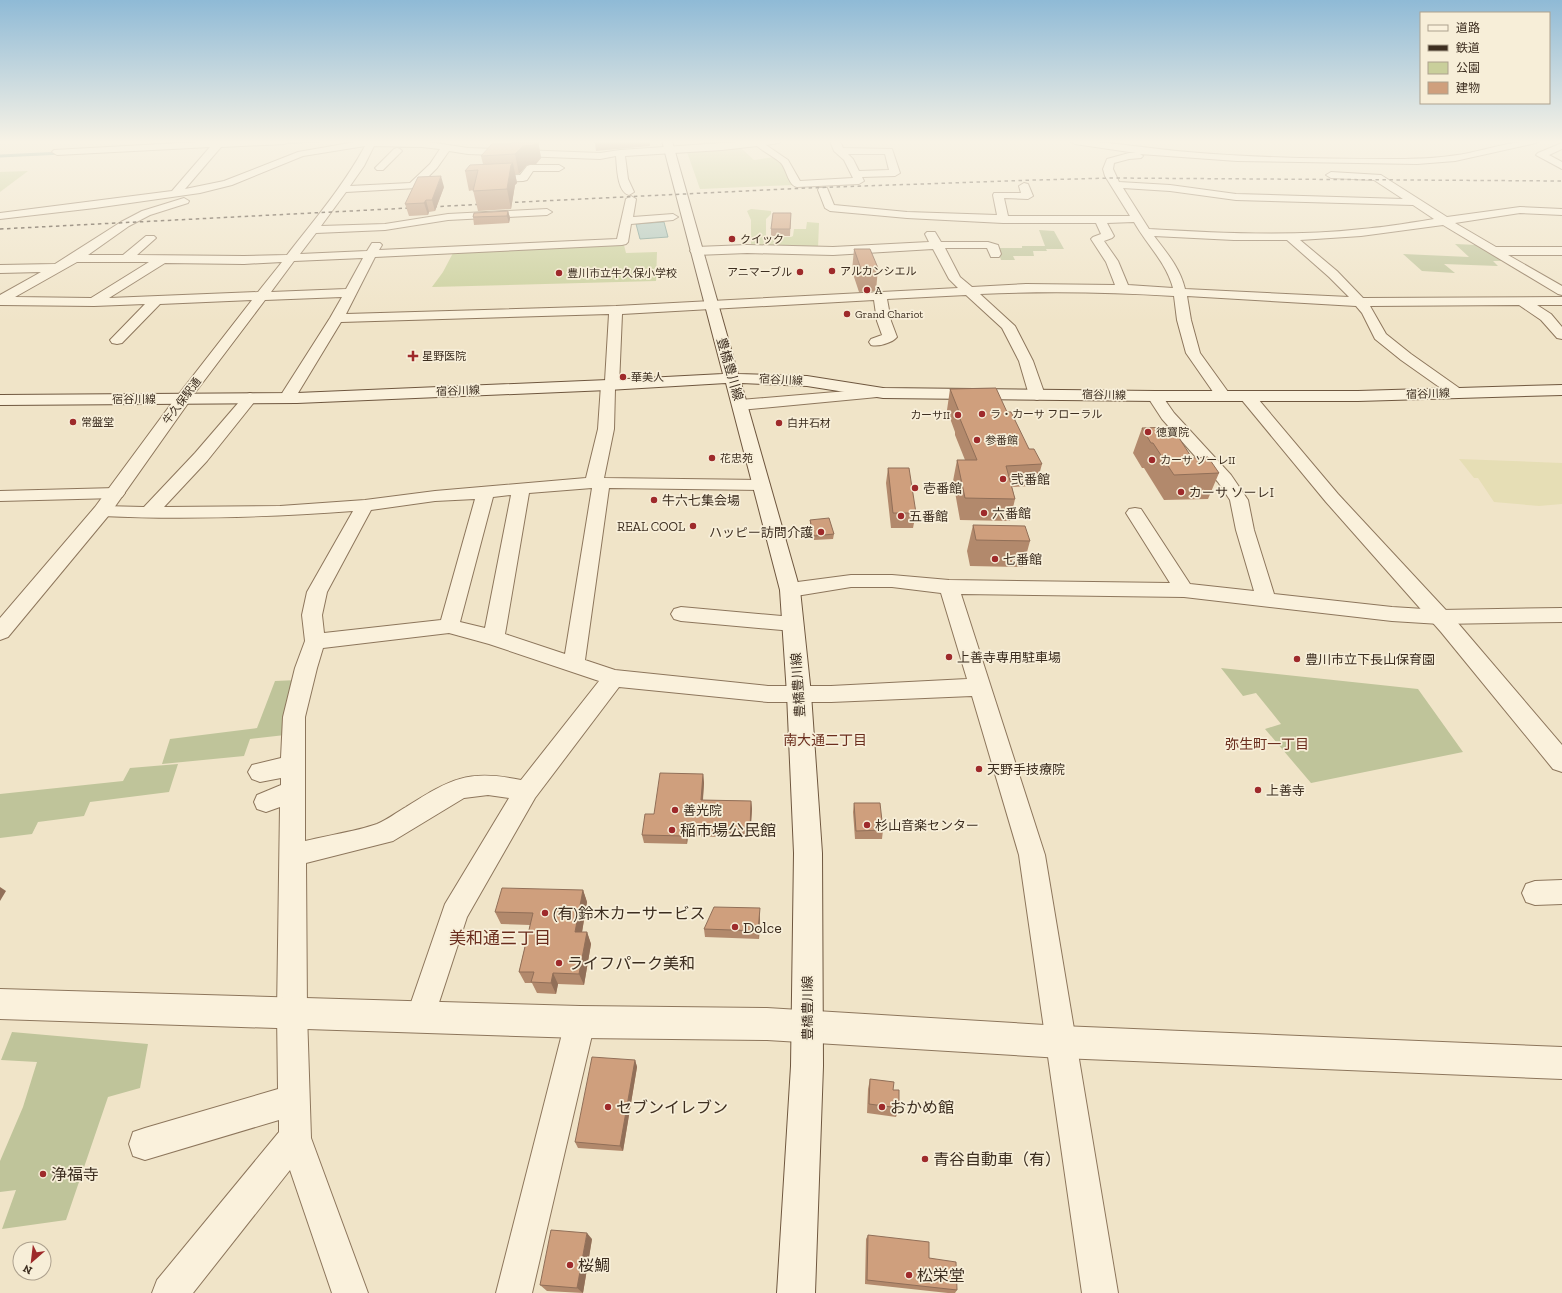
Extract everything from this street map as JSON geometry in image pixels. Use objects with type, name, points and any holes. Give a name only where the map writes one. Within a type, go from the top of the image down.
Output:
[{"type":"main road","name":"豊橋豊川線","points":[[683,201],[790,590],[799,694],[808,853],[807,1066],[796,1293]]},
{"type":"main road","name":"宿谷川線","points":[[0,400],[287,398],[610,385],[732,378],[807,381],[883,393],[1155,396],[1358,396],[1562,390]]},
{"type":"main road","points":[[1247,396],[1332,498],[1440,617],[1557,751]]},
{"type":"main road","name":"牛久保駅通","points":[[0,632],[102,511],[183,398]]},
{"type":"main road","points":[[0,1004],[580,1022],[807,1026],[1061,1042],[1562,1063]]},
{"type":"street","points":[[0,216],[117,201]]},
{"type":"street","points":[[0,301],[59,268],[125,224],[146,213],[183,201]]},
{"type":"street","name":"牛久保駅通","points":[[183,398],[334,201]]},
{"type":"street","points":[[75,258],[290,258],[622,242],[629,201]]},
{"type":"street","points":[[827,201],[830,208],[922,216],[1003,220],[1138,220]]},
{"type":"street","points":[[1003,220],[1001,206],[1033,206],[1031,201]]},
{"type":"street","points":[[1126,201],[1167,261],[1176,278],[1180,292],[1184,320],[1193,353],[1223,396]]},
{"type":"street","points":[[1394,201],[1414,202],[1562,291]]},
{"type":"street","points":[[62,209],[81,212],[159,209]]},
{"type":"street","points":[[1146,232],[1234,237],[1290,237],[1361,233],[1447,222],[1520,210],[1562,212]]},
{"type":"street","points":[[312,230],[385,227],[448,216],[547,212]]},
{"type":"street","points":[[922,216],[955,279],[1008,326],[1026,361],[1037,394]]},
{"type":"street","points":[[626,221],[673,217]]},
{"type":"street","points":[[1100,220],[1108,236],[1097,239],[1107,256],[1112,261],[1123,289]]},
{"type":"street","points":[[287,398],[337,318],[385,227]]},
{"type":"street","points":[[1290,237],[1333,274],[1360,302],[1368,312],[1380,336],[1406,357],[1457,393]]},
{"type":"street","points":[[125,258],[150,238]]},
{"type":"street","points":[[696,251],[748,249],[833,251],[937,245],[988,245],[994,247],[995,254]]},
{"type":"street","points":[[1494,251],[1562,251]]},
{"type":"street","points":[[94,302],[163,259]]},
{"type":"street","points":[[0,269],[59,268]]},
{"type":"street","points":[[337,318],[616,310],[1026,288],[1123,289],[1360,302],[1562,301]]},
{"type":"street","points":[[0,301],[94,302],[350,293]]},
{"type":"street","points":[[876,342],[890,337],[884,321],[880,296]]},
{"type":"street","points":[[117,340],[156,300]]},
{"type":"street","points":[[1522,301],[1546,318],[1562,336]]},
{"type":"street","points":[[574,664],[597,483],[606,429],[616,310]]},
{"type":"street","points":[[740,405],[883,393]]},
{"type":"street","points":[[1155,396],[1168,416],[1225,479],[1239,500],[1245,530],[1266,600]]},
{"type":"street","points":[[149,513],[201,457],[250,398]]},
{"type":"street","points":[[102,511],[149,513],[280,510],[365,505],[435,496],[597,483],[762,485]]},
{"type":"street","points":[[494,638],[521,488]]},
{"type":"street","points":[[0,496],[116,493]]},
{"type":"street","points":[[449,626],[485,493]]},
{"type":"street","points":[[350,1293],[295,1138],[292,1013],[293,766],[294,717],[306,668],[315,640],[312,615],[313,605],[317,592],[365,505]]},
{"type":"street","points":[[1135,512],[1184,590]]},
{"type":"street","points":[[790,590],[851,581],[892,581],[949,587],[1184,590],[1392,614],[1440,617],[1562,615]]},
{"type":"street","points":[[949,587],[1032,855],[1100,1293]]},
{"type":"street","points":[[681,614],[793,624]]},
{"type":"street","points":[[315,640],[449,626],[494,638],[614,678],[768,694],[831,694],[980,687]]},
{"type":"street","points":[[420,1017],[455,913],[526,791],[614,678]]},
{"type":"street","points":[[260,772],[293,766]]},
{"type":"street","points":[[293,855],[384,834],[449,793],[460,788],[482,784],[526,791]]},
{"type":"street","points":[[266,802],[293,791]]},
{"type":"street","points":[[1535,893],[1562,892]]},
{"type":"street","points":[[514,1293],[580,1022]]},
{"type":"street","points":[[145,1144],[293,1100]]},
{"type":"street","points":[[170,1293],[295,1138]]},
{"type":"shaded area","points":[[1459,459],[1562,463],[1562,504],[1539,506],[1494,502],[1478,478],[1474,478]]},
{"type":"green space","points":[[751,209],[771,211],[771,214],[766,219],[766,236],[769,237],[791,237],[793,236],[794,229],[806,229],[807,222],[819,223],[818,248],[751,248],[751,220],[747,211]]},
{"type":"green space","points":[[1039,230],[1054,231],[1064,249],[1033,251],[1034,256],[1013,256],[1015,260],[1001,260],[997,248],[1045,246]]},
{"type":"green space","points":[[1455,244],[1478,245],[1505,261],[1493,261],[1498,266],[1444,264],[1455,273],[1422,271],[1403,254],[1469,257]]},
{"type":"green space","points":[[624,245],[626,253],[657,252],[656,281],[432,287],[443,272],[453,253]]},
{"type":"green space","points":[[1221,668],[1418,689],[1463,752],[1311,783],[1265,729],[1281,724],[1256,693],[1243,696]]},
{"type":"green space","points":[[298,680],[285,735],[250,739],[244,756],[162,764],[170,739],[257,728],[275,681]]},
{"type":"green space","points":[[178,764],[169,792],[90,802],[84,816],[38,822],[32,834],[0,838],[0,794],[123,781],[130,768]]},
{"type":"green space","name":"浄福寺","points":[[12,1032],[148,1044],[140,1088],[108,1097],[66,1220],[2,1229],[16,1190],[0,1192],[0,1161],[23,1107],[37,1062],[1,1060]]},
{"type":"water","points":[[664,222],[668,237],[640,239],[636,224]]},
{"type":"building","points":[[406,201],[425,201],[424,203],[405,204]]},
{"type":"building","points":[[508,211],[507,216],[473,217],[474,213]]},
{"type":"building","points":[[773,213],[791,213],[790,229],[771,229]]},
{"type":"building","points":[[854,249],[870,249],[878,268],[861,269]]},
{"type":"building","points":[[996,388],[1007,412],[1011,412],[1029,449],[1034,449],[1042,464],[1006,466],[1015,499],[965,498],[957,460],[977,460],[958,414],[960,414],[950,389]]},
{"type":"building","points":[[1172,427],[1192,458],[1208,457],[1219,473],[1174,475],[1142,428]]},
{"type":"building","points":[[888,468],[909,468],[916,513],[893,513]]},
{"type":"building","name":"ハッピー訪問介護","points":[[829,518],[834,534],[814,536],[810,520]]},
{"type":"building","points":[[973,525],[1025,526],[1030,541],[976,540]]},
{"type":"building","points":[[660,773],[703,774],[701,800],[751,801],[750,829],[687,827],[686,836],[642,835],[645,814],[654,814]]},
{"type":"building","name":"杉山音楽センター","points":[[854,803],[880,803],[883,830],[856,831]]},
{"type":"building","points":[[502,888],[583,890],[575,932],[587,932],[579,974],[553,973],[551,983],[531,982],[534,972],[519,972],[533,913],[495,912]]},
{"type":"building","name":"Dolce","points":[[714,907],[760,908],[758,931],[704,929]]},
{"type":"building","name":"セブンイレブン","points":[[592,1057],[635,1060],[620,1146],[575,1142]]},
{"type":"building","points":[[870,1079],[894,1082],[893,1090],[899,1090],[899,1108],[869,1104]]},
{"type":"building","name":"桜鯛","points":[[551,1230],[587,1233],[577,1288],[540,1285]]},
{"type":"building","name":"松栄堂","points":[[868,1235],[929,1242],[929,1258],[956,1262],[957,1290],[867,1280]]},
{"type":"railway","points":[[501,203],[535,201]]},
{"type":"railway","points":[[0,229],[487,204]]},
{"type":"place","name":"クイック","points":[[732,239]]},
{"type":"place","name":"アルカンシエル","points":[[832,271]]},
{"type":"place","name":"アニマーブル","points":[[800,272]]},
{"type":"place","name":"豊川市立牛久保小学校","points":[[559,273]]},
{"type":"place","name":"A","points":[[867,290]]},
{"type":"place","name":"Grand Chariot","points":[[847,314]]},
{"type":"place","name":"星野医院","points":[[413,356]]},
{"type":"place","name":"華美人","points":[[623,377]]},
{"type":"place","name":"ラ・カーサ フローラル","points":[[982,414]]},
{"type":"place","name":"カーサII","points":[[958,415]]},
{"type":"place","name":"常盤堂","points":[[73,422]]},
{"type":"place","name":"白井石材","points":[[779,423]]},
{"type":"place","name":"徳寶院","points":[[1148,432]]},
{"type":"place","name":"参番館","points":[[977,440]]},
{"type":"place","name":"花忠苑","points":[[712,458]]},
{"type":"place","name":"カーサ ソーレII","points":[[1152,460]]},
{"type":"place","name":"弐番館","points":[[1003,479]]},
{"type":"place","name":"壱番館","points":[[915,488]]},
{"type":"place","name":"カーサ ソーレI","points":[[1181,492]]},
{"type":"place","name":"牛六七集会場","points":[[654,500]]},
{"type":"place","name":"六番館","points":[[984,513]]},
{"type":"place","name":"五番館","points":[[901,516]]},
{"type":"place","name":"REAL COOL","points":[[693,526]]},
{"type":"place","name":"ハッピー訪問介護","points":[[821,532]]},
{"type":"place","name":"七番館","points":[[995,559]]},
{"type":"place","name":"上善寺専用駐車場","points":[[949,657]]},
{"type":"place","name":"豊川市立下長山保育園","points":[[1297,659]]},
{"type":"place","name":"天野手技療院","points":[[979,769]]},
{"type":"place","name":"上善寺","points":[[1258,790]]},
{"type":"place","name":"善光院","points":[[675,810]]},
{"type":"place","name":"杉山音楽センター","points":[[867,825]]},
{"type":"place","name":"稲市場公民館","points":[[672,830]]},
{"type":"place","name":"(有)鈴木カーサービス","points":[[545,913]]},
{"type":"place","name":"Dolce","points":[[735,927]]},
{"type":"place","name":"ライフパーク美和","points":[[559,963]]},
{"type":"place","name":"セブンイレブン","points":[[608,1107]]},
{"type":"place","name":"おかめ館","points":[[882,1107]]},
{"type":"place","name":"青谷自動車（有）","points":[[925,1159]]},
{"type":"place","name":"浄福寺","points":[[43,1174]]},
{"type":"place","name":"桜鯛","points":[[570,1265]]},
{"type":"place","name":"松栄堂","points":[[909,1275]]},
{"type":"district","name":"南大通二丁目","points":[[825,740]]},
{"type":"district","name":"弥生町一丁目","points":[[1267,744]]},
{"type":"district","name":"美和通三丁目","points":[[500,938]]}]
